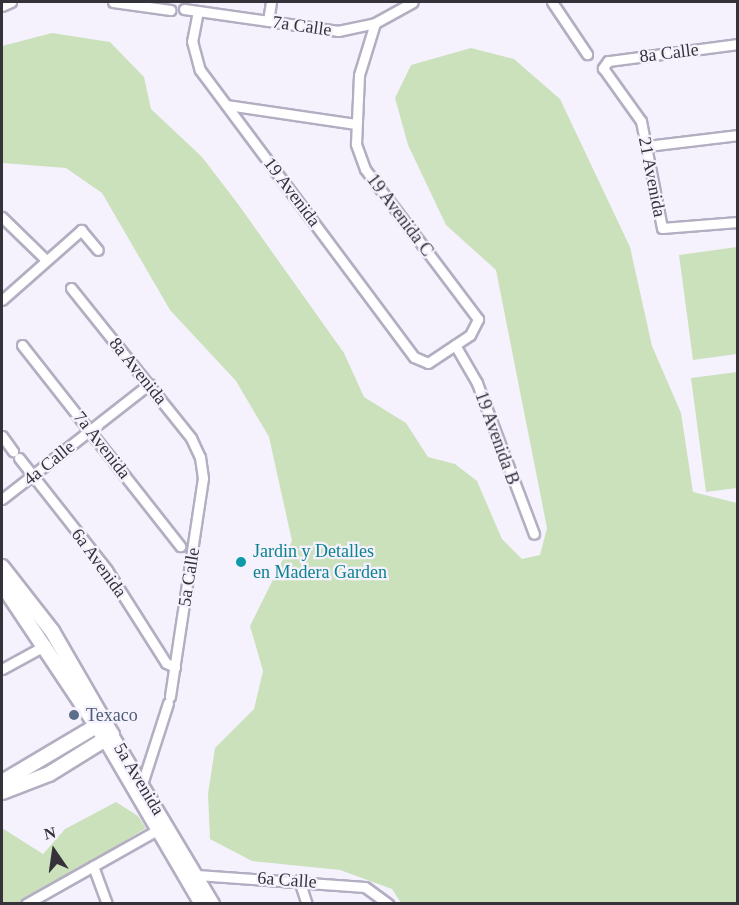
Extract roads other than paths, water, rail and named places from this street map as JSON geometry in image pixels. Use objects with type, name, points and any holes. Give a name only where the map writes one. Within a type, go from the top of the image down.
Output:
[{"type":"main road","name":"5a Avenida","points":[[2,567],[52,631],[109,737]]},
{"type":"main road","name":"5a Avenida","points":[[2,584],[101,723]]},
{"type":"main road","points":[[2,782],[101,723]]},
{"type":"main road","points":[[2,792],[48,774],[109,737]]},
{"type":"street","points":[[2,6],[11,2]]},
{"type":"street","points":[[112,2],[170,10]]},
{"type":"street","points":[[268,21],[271,2]]},
{"type":"street","name":"7a Calle","points":[[184,9],[338,31],[375,22],[413,2]]},
{"type":"street","points":[[552,2],[587,54]]},
{"type":"street","name":"19 Avenida","points":[[198,11],[193,53],[228,105],[422,363],[455,345]]},
{"type":"street","name":"19 Avenida C","points":[[375,22],[359,75],[355,124],[365,169],[476,314],[478,325],[455,345]]},
{"type":"street","name":"8a Calle","points":[[603,67],[608,61],[738,45]]},
{"type":"street","name":"21 Avenida","points":[[603,67],[641,121],[662,228],[738,222]]},
{"type":"street","points":[[228,105],[355,124]]},
{"type":"street","points":[[647,146],[738,135]]},
{"type":"street","points":[[2,217],[44,258]]},
{"type":"street","points":[[2,300],[44,258],[81,230],[98,250]]},
{"type":"street","name":"8a Avenida","points":[[71,288],[148,384],[200,457]]},
{"type":"street","name":"7a Avenida","points":[[22,345],[180,546]]},
{"type":"street","name":"19 Avenida B","points":[[455,345],[477,383],[534,534]]},
{"type":"street","name":"4a Calle","points":[[3,501],[148,384]]},
{"type":"street","name":"6a Avenida","points":[[2,436],[107,570],[166,663],[175,667]]},
{"type":"street","name":"5a Calle","points":[[142,784],[169,700],[175,667],[203,478],[200,457]]},
{"type":"street","points":[[2,669],[46,645]]},
{"type":"street","name":"5a Avenida","points":[[109,737],[142,784],[213,903]]},
{"type":"street","name":"5a Avenida","points":[[109,737],[201,903]]},
{"type":"street","points":[[26,903],[159,829]]},
{"type":"street","points":[[93,866],[107,903]]},
{"type":"street","name":"6a Calle","points":[[197,875],[299,880],[377,891],[388,903]]},
{"type":"street","points":[[299,880],[307,903]]},
{"type":"place","name":"Jardin y Detalles en Madera Garden","points":[[241,562]]},
{"type":"place","name":"Texaco","points":[[74,715]]}]
